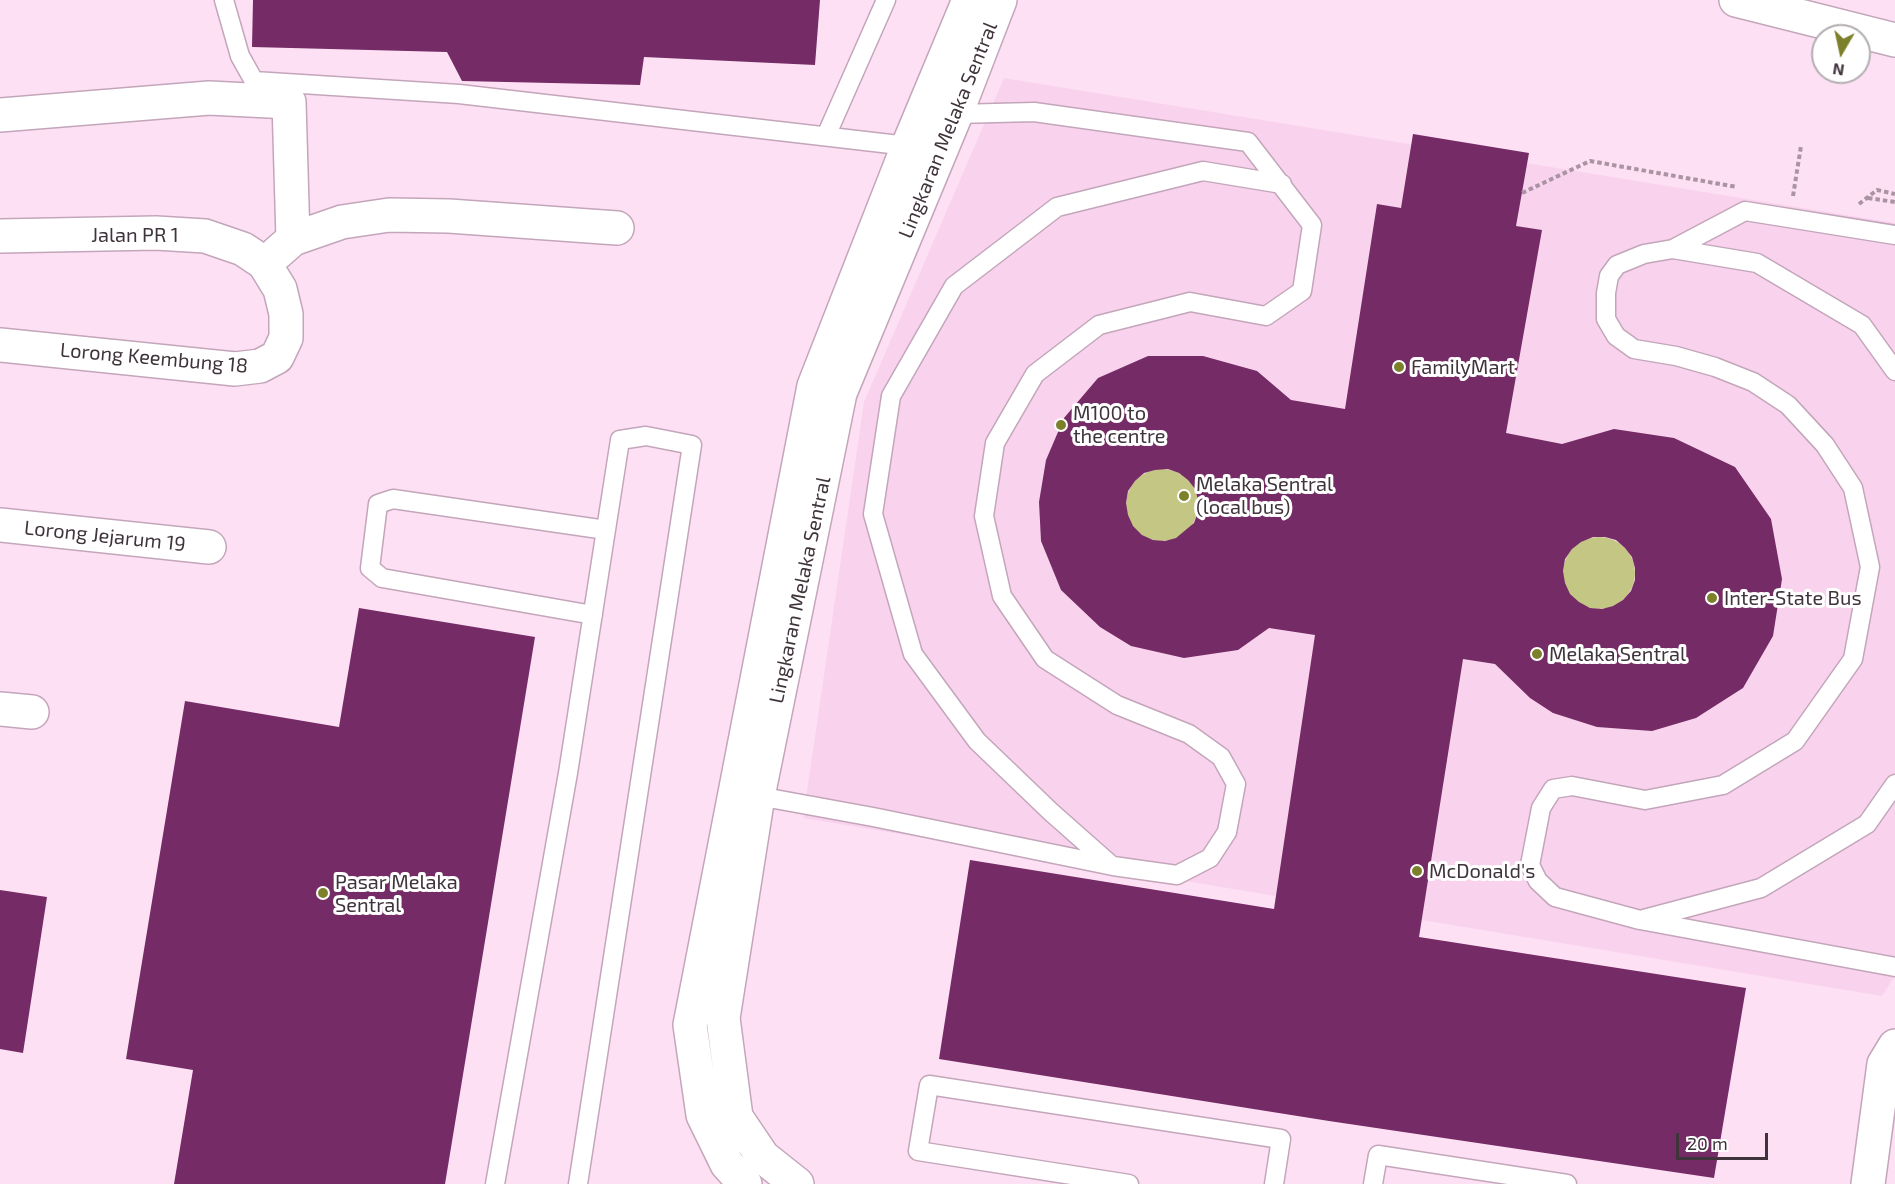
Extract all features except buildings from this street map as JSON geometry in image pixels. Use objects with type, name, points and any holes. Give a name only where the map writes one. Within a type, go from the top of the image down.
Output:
[{"type":"street","name":"Lingkaran Melaka Sentral","points":[[733,1177],[704,1115],[690,1025],[814,386],[908,146],[969,0]]},
{"type":"street","name":"Lingkaran Melaka Sentral","points":[[797,1184],[763,1157],[736,1117],[723,1018],[758,796],[840,393],[956,114],[1000,0]]},
{"type":"street","points":[[1736,0],[1895,40]]},
{"type":"street","points":[[0,115],[209,98],[289,102],[293,239]]},
{"type":"street","points":[[264,263],[293,239],[342,222],[389,215],[449,216],[617,228]]},
{"type":"street","name":"Jalan PR 1","points":[[0,236],[156,232],[205,236],[243,249],[264,263]]},
{"type":"street","name":"Lorong Keembung 18","points":[[0,345],[235,369],[260,366],[277,357],[286,338],[286,314],[280,289],[264,263]]},
{"type":"street","name":"Lorong Jejarum 19","points":[[0,525],[209,547]]},
{"type":"street","points":[[1868,1184],[1884,1064],[1895,1046]]},
{"type":"lane","points":[[224,0],[240,56],[254,81],[459,94],[908,146],[956,114],[1034,112],[1248,142],[1312,225],[1302,291],[1266,315],[1190,302],[1099,325],[1035,374],[995,443],[984,516],[1002,596],[1045,659],[1117,705],[1190,734],[1221,757],[1236,784],[1227,832],[1210,858],[1177,875],[1113,866],[758,796]]},
{"type":"lane","points":[[826,136],[886,0]]},
{"type":"lane","points":[[1113,866],[1051,812],[977,741],[912,654],[873,514],[891,396],[954,286],[1057,207],[1203,171],[1282,184]]},
{"type":"lane","points":[[1895,235],[1745,211],[1673,249],[1644,254],[1617,265],[1609,276],[1606,293],[1606,319],[1616,336],[1634,349],[1696,362],[1753,382],[1788,405],[1825,445],[1853,488],[1870,567],[1853,659],[1795,741],[1723,785],[1645,800],[1572,786],[1553,789],[1541,808],[1530,865],[1538,881],[1555,897],[1640,920],[1895,967]]},
{"type":"lane","points":[[1673,249],[1757,263],[1862,325],[1895,371]]},
{"type":"lane","points":[[495,1184],[568,773],[620,440],[646,436],[693,445],[578,1184]]},
{"type":"lane","points":[[592,615],[382,578],[370,568],[378,504],[393,499],[606,530]]},
{"type":"lane","points":[[1640,920],[1761,888],[1867,824],[1895,784]]},
{"type":"lane","points":[[1128,1184],[918,1151],[928,1084],[1281,1139],[1274,1184]]},
{"type":"lane","points":[[1373,1184],[1378,1155],[1567,1184]]},
{"type":"path","points":[[1793,197],[1802,146]]},
{"type":"path","points":[[1522,193],[1590,160],[1748,189]]},
{"type":"path","points":[[1855,208],[1877,190],[1895,194]]},
{"type":"path","points":[[1782,195],[1804,199]]},
{"type":"path","points":[[1868,197],[1895,202]]},
{"type":"shaded area","points":[[1004,78],[1895,223],[1895,976],[1882,996],[803,818],[864,402]]},
{"type":"green space","points":[[1162,469],[1182,475],[1192,485],[1198,505],[1192,525],[1182,535],[1162,541],[1142,535],[1132,525],[1126,505],[1132,485],[1142,475]]},
{"type":"green space","points":[[1599,537],[1619,543],[1629,553],[1635,573],[1629,593],[1619,603],[1599,609],[1579,603],[1569,593],[1563,573],[1569,553],[1579,543]]},
{"type":"place","name":"FamilyMart","points":[[1399,367]]},
{"type":"place","name":"M100 to the centre","points":[[1061,425]]},
{"type":"place","name":"Melaka Sentral (local bus)","points":[[1184,496]]},
{"type":"place","name":"Inter-State Bus","points":[[1712,598]]},
{"type":"place","name":"Melaka Sentral","points":[[1537,654]]},
{"type":"place","name":"McDonald's","points":[[1417,871]]},
{"type":"place","name":"Pasar Melaka Sentral","points":[[323,893]]}]
